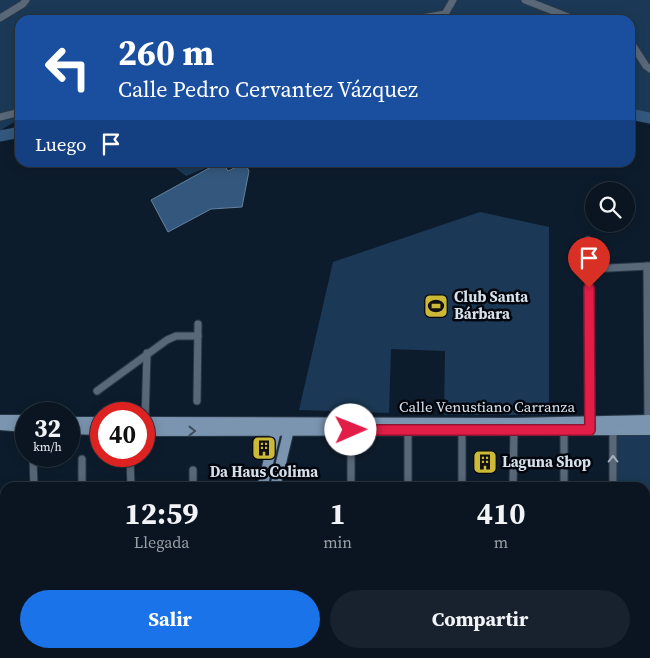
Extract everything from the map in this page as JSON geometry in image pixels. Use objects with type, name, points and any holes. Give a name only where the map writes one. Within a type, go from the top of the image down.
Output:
[{"type":"street","points":[[0,18],[23,4],[26,0]]},
{"type":"street","points":[[439,15],[445,14],[453,0]]},
{"type":"street","points":[[525,0],[563,15]]},
{"type":"street","points":[[635,49],[650,69]]},
{"type":"street","points":[[0,117],[15,113]]},
{"type":"street","points":[[588,240],[590,426]]},
{"type":"street","points":[[588,269],[648,266],[649,425]]},
{"type":"street","points":[[197,401],[198,324]]},
{"type":"street","points":[[97,391],[147,353],[176,336],[198,336]]},
{"type":"street","points":[[147,353],[147,402]]},
{"type":"street","points":[[0,420],[15,420]]},
{"type":"street","points":[[0,425],[15,427]]},
{"type":"street","points":[[613,425],[613,482]]},
{"type":"street","name":"Calle Venustiano Carranza","points":[[155,426],[562,427],[649,425]]},
{"type":"street","points":[[408,426],[408,482]]},
{"type":"street","points":[[513,482],[514,426]]},
{"type":"street","points":[[263,482],[277,427]]},
{"type":"street","points":[[276,482],[289,427]]},
{"type":"street","points":[[351,427],[351,482]]},
{"type":"street","points":[[462,427],[462,482]]},
{"type":"street","points":[[562,427],[564,482]]},
{"type":"street","points":[[82,460],[82,482]]},
{"type":"street","points":[[33,467],[34,482]]},
{"type":"street","points":[[130,467],[131,482]]},
{"type":"street","points":[[192,470],[193,482]]},
{"type":"shaded area","points":[[0,0],[650,0],[650,114],[635,110],[635,15],[15,15],[15,122],[4,128],[0,133]]},
{"type":"shaded area","points":[[174,167],[208,167],[186,176]]},
{"type":"shaded area","points":[[211,167],[226,167],[228,171],[236,167],[247,167],[249,171],[242,207],[211,209],[168,232],[151,200]]},
{"type":"shaded area","name":"Club Santa Bárbara","points":[[480,212],[549,227],[549,415],[444,415],[445,351],[391,349],[389,413],[299,410],[333,262]]},
{"type":"shaded area","points":[[616,436],[650,436],[650,482],[617,482]]},
{"type":"waterway","points":[[635,115],[650,118]]},
{"type":"waterway","points":[[0,136],[15,133]]},
{"type":"place","name":"Club Santa Bárbara","points":[[436,306]]},
{"type":"place","name":"Da Haus Colima","points":[[264,448]]},
{"type":"place","name":"Laguna Shop","points":[[485,462]]},
{"type":"route","points":[[351,430],[590,430],[589,288]]}]
